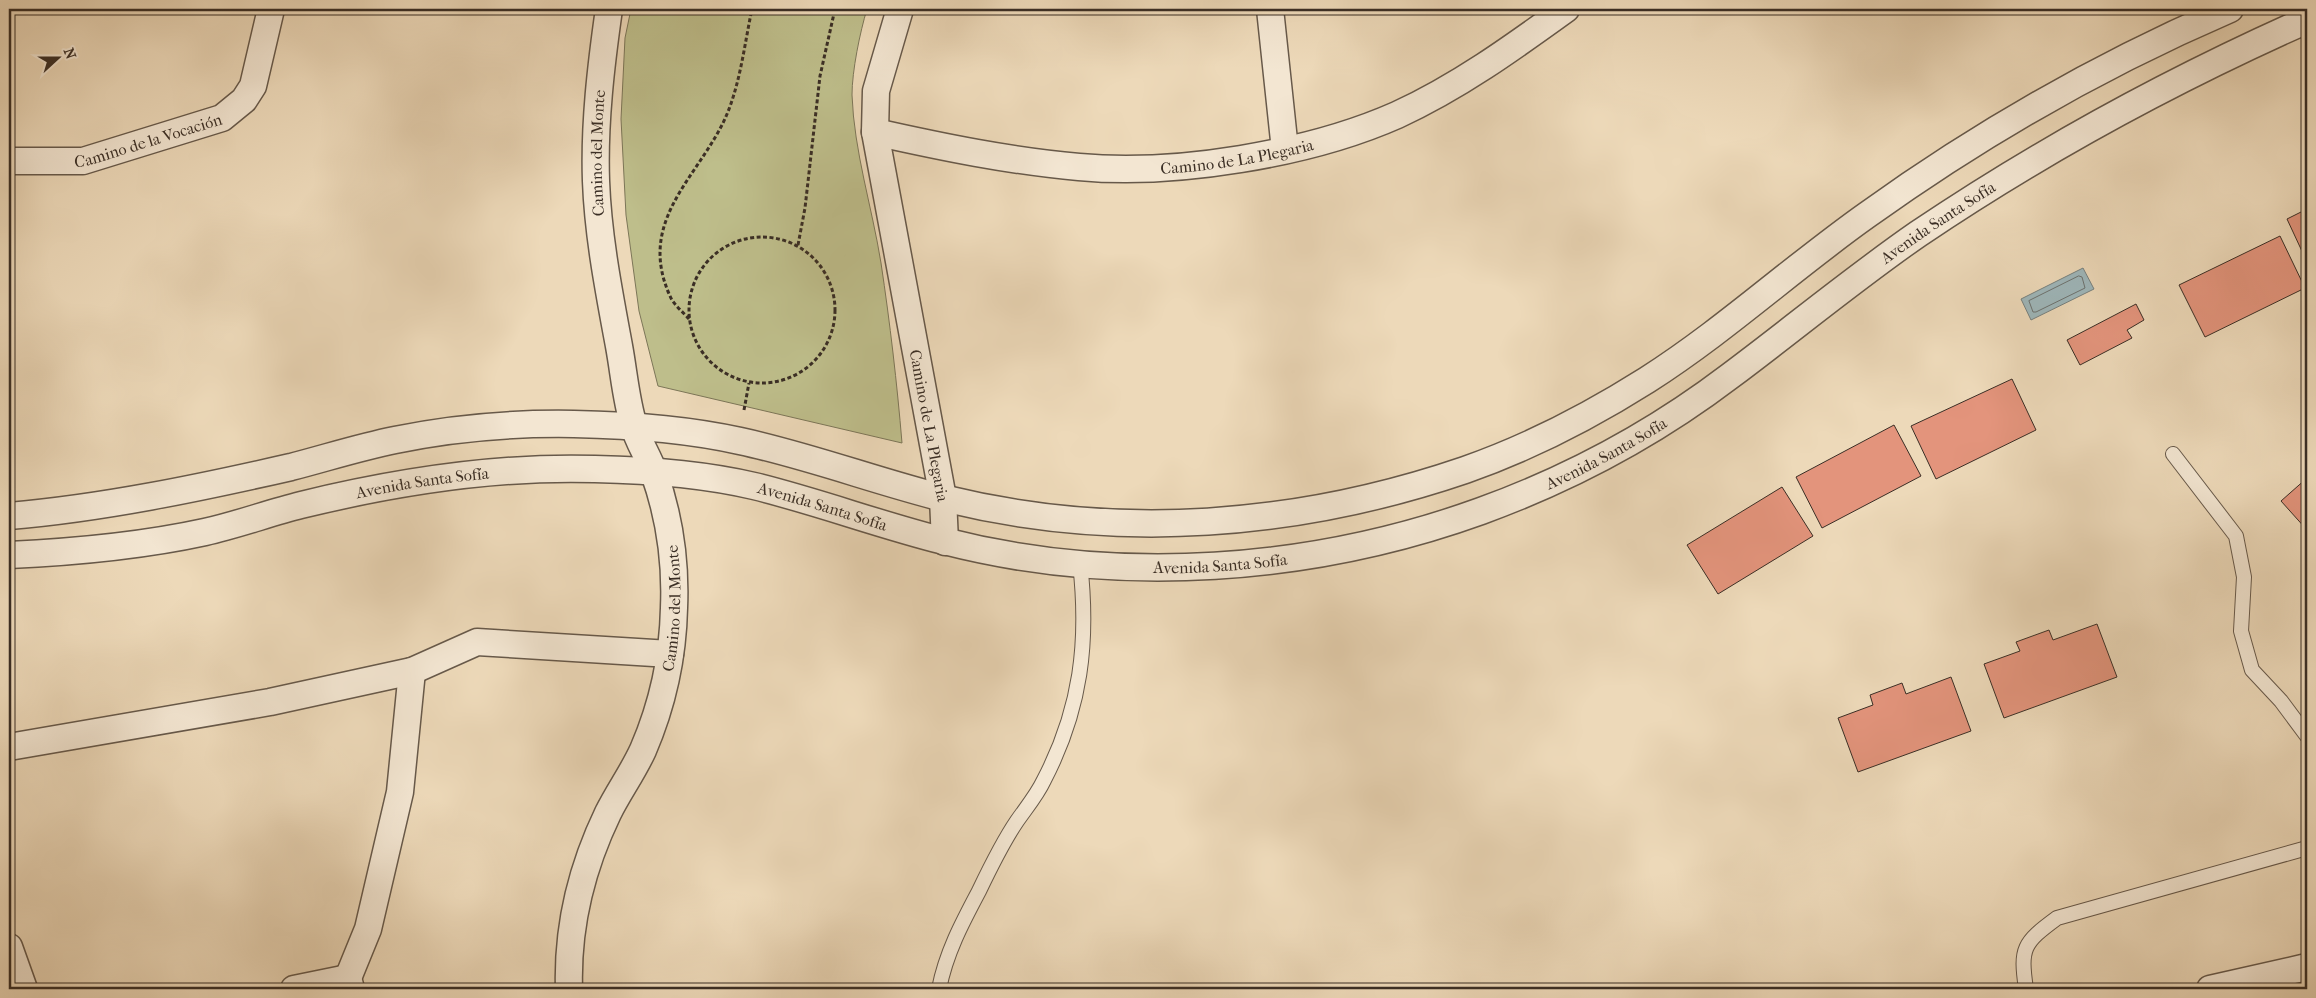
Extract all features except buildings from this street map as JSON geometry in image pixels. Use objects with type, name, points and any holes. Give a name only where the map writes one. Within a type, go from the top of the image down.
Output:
[{"type":"street","name":"Camino de la Vocación","points":[[9,161],[83,161],[222,118],[244,100],[253,86],[271,9]]},
{"type":"street","name":"Camino del Monte","points":[[569,989],[571,934],[584,875],[592,850],[609,811],[631,774],[651,730],[662,693],[670,654],[674,608],[673,562],[666,516],[654,471],[634,427],[602,250],[596,180],[598,108],[609,9]]},
{"type":"street","name":"Camino de La Plegaria","points":[[900,9],[876,91],[875,132],[943,498],[945,542]]},
{"type":"street","points":[[1270,9],[1285,150]]},
{"type":"street","name":"Camino de La Plegaria","points":[[875,132],[987,155],[1081,167],[1130,169],[1186,165],[1285,150],[1325,141],[1397,115],[1492,63],[1566,9]]},
{"type":"street","points":[[9,516],[128,500],[290,467],[393,440],[452,431],[572,424],[634,427],[739,440],[943,498],[1038,516],[1086,521],[1152,524],[1217,522],[1282,515],[1347,504],[1410,488],[1472,467],[1533,442],[1575,421],[1648,380],[1701,342],[1792,270],[1870,213],[1950,159],[2032,109],[2117,63],[2230,9]]},
{"type":"street","points":[[2302,9],[2307,20]]},
{"type":"street","name":"Avenida Santa Sofía","points":[[9,555],[78,551],[208,532],[303,505],[352,494],[458,476],[588,468],[654,471],[748,485],[822,504],[945,542],[1012,555],[1080,563],[1148,567],[1216,565],[1284,558],[1351,547],[1417,531],[1482,511],[1546,485],[1607,455],[1668,419],[1727,379],[1821,304],[1916,236],[1979,194],[2128,106],[2217,60],[2307,20]]},
{"type":"street","points":[[9,747],[270,702],[412,672],[476,642],[670,654]]},
{"type":"street","points":[[294,989],[350,984],[368,929],[400,792],[412,672]]},
{"type":"street","points":[[9,947],[24,989]]},
{"type":"street","points":[[2210,989],[2307,967]]},
{"type":"lane","points":[[2172,454],[2236,536],[2244,577],[2241,631],[2252,670],[2281,701],[2307,736]]},
{"type":"lane","points":[[939,989],[952,944],[992,864],[1044,781],[1060,747],[1072,712],[1081,676],[1085,638],[1084,600],[1080,563]]},
{"type":"lane","points":[[2026,989],[2024,951],[2034,935],[2057,918],[2307,848]]},
{"type":"path","points":[[689,320],[692,289],[706,262],[731,243],[760,236],[798,245],[816,259],[832,286],[836,316],[827,346],[807,369],[780,382],[749,383],[720,371],[700,349],[689,320],[670,297],[661,266],[662,231],[672,204],[723,123],[735,89],[752,9]]},
{"type":"path","points":[[798,245],[805,208],[820,76],[835,9]]},
{"type":"green space","points":[[631,9],[867,9],[853,75],[853,116],[881,263],[902,443],[658,386],[639,311],[626,215],[621,119],[625,38]]},
{"type":"water","points":[[2083,268],[2094,289],[2031,320],[2021,299]]}]
